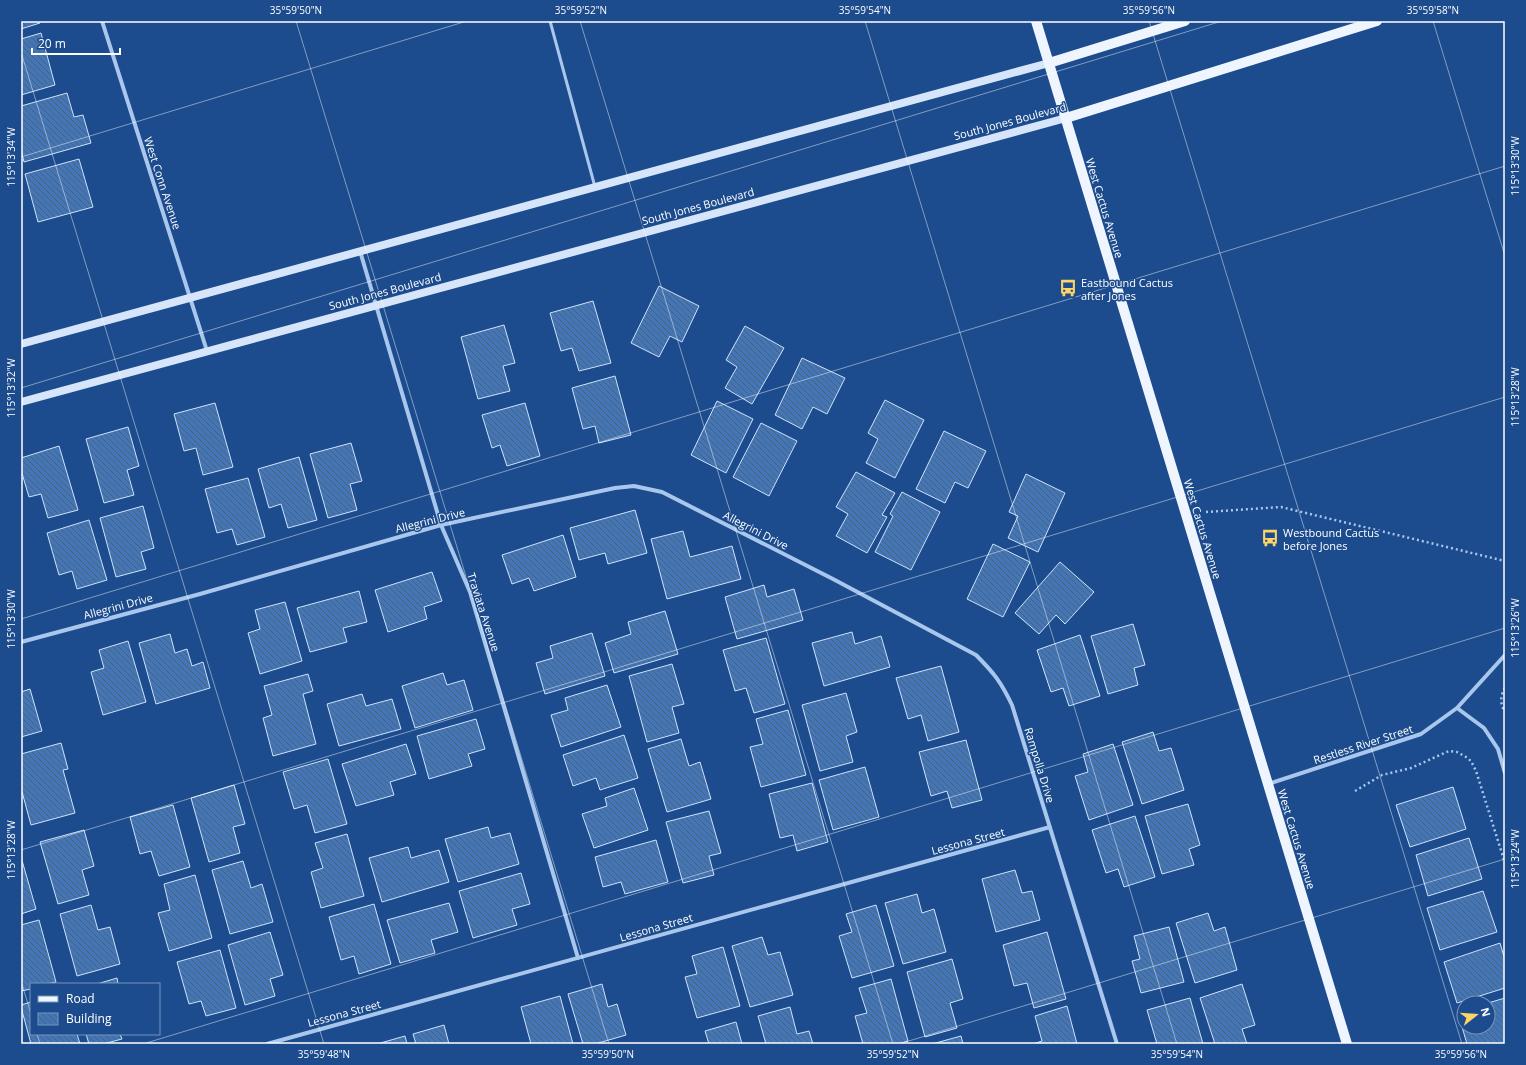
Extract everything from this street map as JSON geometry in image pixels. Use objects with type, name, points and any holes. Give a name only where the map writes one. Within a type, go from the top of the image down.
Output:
[{"type":"main road","name":"West Cactus Avenue","points":[[1036,21],[1347,1044]]},
{"type":"main road","points":[[21,344],[1049,63],[1184,21]]},
{"type":"main road","name":"South Jones Boulevard","points":[[21,402],[1066,118],[1377,21]]},
{"type":"street","name":"West Conn Avenue","points":[[102,21],[207,351]]},
{"type":"street","name":"Traviata Avenue","points":[[360,251],[441,526],[470,592],[578,958]]},
{"type":"street","name":"Allegrini Drive","points":[[21,642],[200,594],[441,526],[615,488],[634,486],[662,492],[833,579]]},
{"type":"street","name":"Rampolla Drive","points":[[833,579],[976,655],[1003,685],[1012,705],[1116,1044]]},
{"type":"street","name":"Restless River Street","points":[[1268,785],[1421,734],[1457,708],[1505,655]]},
{"type":"street","points":[[1457,708],[1484,728],[1498,749],[1505,772]]},
{"type":"street","name":"Lessona Street","points":[[267,1044],[1050,827]]},
{"type":"lane","points":[[550,21],[595,187]]},
{"type":"path","points":[[1186,514],[1282,507],[1505,561]]},
{"type":"path","points":[[1505,688],[1501,698],[1502,707],[1505,712]]},
{"type":"path","points":[[1356,791],[1382,775],[1411,768],[1449,751],[1457,752],[1471,761],[1476,771],[1505,863]]},
{"type":"building","points":[[21,21],[39,21],[40,23],[21,29]]},
{"type":"building","points":[[41,33],[55,85],[21,95],[21,39]]},
{"type":"building","points":[[67,93],[74,117],[83,115],[91,143],[24,162],[21,150],[21,106]]},
{"type":"building","points":[[79,159],[93,207],[38,222],[25,174]]},
{"type":"building","points":[[659,286],[699,306],[682,342],[670,336],[659,357],[631,343]]},
{"type":"building","points":[[593,301],[611,363],[579,371],[572,348],[561,351],[550,313]]},
{"type":"building","points":[[504,325],[515,363],[503,366],[510,391],[478,399],[461,337]]},
{"type":"building","points":[[745,326],[784,348],[752,404],[725,388],[737,367],[726,360]]},
{"type":"building","points":[[802,358],[845,378],[827,414],[813,407],[802,429],[775,415]]},
{"type":"building","points":[[615,376],[631,435],[599,443],[595,426],[583,429],[572,388]]},
{"type":"building","points":[[885,400],[924,420],[895,478],[866,463],[878,439],[868,433]]},
{"type":"building","points":[[717,401],[753,419],[726,473],[691,455]]},
{"type":"building","points":[[215,403],[233,467],[203,475],[196,448],[184,451],[174,414]]},
{"type":"building","points":[[525,403],[540,456],[507,466],[500,445],[492,448],[482,415]]},
{"type":"building","points":[[761,423],[797,441],[769,496],[733,477]]},
{"type":"building","points":[[128,427],[139,466],[127,470],[134,495],[104,503],[86,439]]},
{"type":"building","points":[[944,431],[986,451],[968,488],[955,482],[945,503],[916,489]]},
{"type":"building","points":[[351,443],[362,481],[350,484],[357,510],[328,518],[310,454]]},
{"type":"building","points":[[59,446],[78,510],[48,518],[41,494],[29,497],[21,470],[21,458]]},
{"type":"building","points":[[299,457],[317,520],[288,528],[281,504],[269,508],[258,469]]},
{"type":"building","points":[[856,472],[895,493],[882,515],[887,517],[867,553],[836,536],[848,514],[836,507]]},
{"type":"building","points":[[1026,474],[1065,493],[1038,552],[1008,538],[1018,516],[1009,512]]},
{"type":"building","points":[[248,478],[265,537],[237,545],[232,529],[217,533],[205,489]]},
{"type":"building","points":[[902,492],[940,512],[911,570],[875,552],[893,516],[890,514]]},
{"type":"building","points":[[143,506],[154,548],[141,552],[146,569],[116,577],[100,518]]},
{"type":"building","points":[[635,510],[647,553],[608,564],[605,553],[579,560],[570,528]]},
{"type":"building","points":[[89,520],[107,580],[77,589],[72,571],[59,575],[47,533]]},
{"type":"building","points":[[683,531],[690,557],[732,546],[741,579],[667,599],[651,539]]},
{"type":"building","points":[[563,535],[576,577],[534,591],[529,578],[512,584],[502,555]]},
{"type":"building","points":[[993,544],[1030,562],[1003,617],[967,599]]},
{"type":"building","points":[[1060,562],[1094,592],[1065,624],[1056,615],[1039,634],[1015,613]]},
{"type":"building","points":[[432,572],[442,601],[424,607],[427,619],[388,632],[375,590]]},
{"type":"building","points":[[764,585],[767,597],[794,589],[803,620],[737,639],[725,597]]},
{"type":"building","points":[[359,591],[367,622],[343,628],[347,642],[310,652],[297,608]]},
{"type":"building","points":[[285,602],[302,661],[260,674],[248,633],[260,629],[255,610]]},
{"type":"building","points":[[665,611],[678,654],[614,673],[605,643],[631,634],[628,622]]},
{"type":"building","points":[[1133,624],[1145,665],[1134,668],[1138,685],[1108,694],[1091,636]]},
{"type":"building","points":[[852,632],[855,644],[881,636],[890,667],[824,686],[812,643]]},
{"type":"building","points":[[592,633],[605,676],[545,694],[536,663],[553,658],[550,646]]},
{"type":"building","points":[[170,634],[175,653],[187,649],[192,666],[203,662],[210,688],[156,704],[139,643]]},
{"type":"building","points":[[1080,635],[1100,696],[1069,706],[1063,688],[1051,692],[1037,650]]},
{"type":"building","points":[[766,638],[785,704],[754,713],[746,688],[735,691],[723,650]]},
{"type":"building","points":[[128,641],[146,702],[103,715],[91,672],[104,668],[99,650]]},
{"type":"building","points":[[672,664],[684,704],[672,707],[679,733],[647,742],[629,676]]},
{"type":"building","points":[[941,666],[959,732],[928,741],[921,715],[908,719],[896,678]]},
{"type":"building","points":[[443,673],[447,685],[464,680],[473,710],[415,728],[402,686]]},
{"type":"building","points":[[308,674],[313,691],[303,694],[316,744],[273,756],[263,718],[272,715],[264,686]]},
{"type":"building","points":[[607,685],[621,727],[561,747],[551,715],[568,710],[565,698]]},
{"type":"building","points":[[30,689],[42,731],[21,737],[21,692]]},
{"type":"building","points":[[846,693],[857,732],[846,736],[853,762],[820,771],[802,705]]},
{"type":"building","points":[[362,694],[366,706],[392,699],[401,729],[339,746],[327,704]]},
{"type":"building","points":[[788,710],[806,775],[761,787],[750,747],[763,744],[756,719]]},
{"type":"building","points":[[476,719],[485,749],[468,754],[472,766],[429,779],[417,736]]},
{"type":"building","points":[[1153,732],[1159,751],[1171,748],[1184,790],[1142,804],[1122,742]]},
{"type":"building","points":[[624,735],[638,778],[600,790],[596,778],[573,786],[563,755]]},
{"type":"building","points":[[681,739],[689,766],[700,762],[711,799],[667,812],[648,749]]},
{"type":"building","points":[[966,740],[982,800],[952,808],[947,791],[931,796],[919,752]]},
{"type":"building","points":[[61,743],[68,769],[63,770],[75,813],[31,825],[21,788],[21,754]]},
{"type":"building","points":[[406,744],[416,774],[390,782],[394,795],[356,806],[342,764]]},
{"type":"building","points":[[1113,744],[1133,805],[1089,820],[1075,776],[1088,772],[1083,754]]},
{"type":"building","points":[[328,759],[347,824],[315,833],[307,805],[294,809],[283,772]]},
{"type":"building","points":[[865,767],[879,817],[833,830],[819,780]]},
{"type":"building","points":[[812,783],[828,842],[797,851],[793,835],[780,838],[769,794]]},
{"type":"building","points":[[234,785],[245,824],[233,827],[240,853],[209,862],[191,798]]},
{"type":"building","points":[[1453,787],[1466,829],[1410,847],[1396,805]]},
{"type":"building","points":[[634,788],[648,830],[594,848],[582,814],[607,806],[605,798]]},
{"type":"building","points":[[1188,804],[1200,845],[1189,849],[1194,865],[1162,874],[1145,816]]},
{"type":"building","points":[[173,805],[190,867],[159,876],[151,851],[140,854],[130,817]]},
{"type":"building","points":[[709,811],[721,853],[709,856],[714,875],[683,883],[666,822]]},
{"type":"building","points":[[1135,816],[1155,877],[1124,887],[1118,869],[1106,873],[1092,830]]},
{"type":"building","points":[[488,827],[491,838],[510,833],[519,864],[458,882],[445,839]]},
{"type":"building","points":[[84,830],[94,866],[82,870],[89,895],[58,904],[40,842]]},
{"type":"building","points":[[347,834],[364,896],[321,908],[311,872],[323,868],[315,843]]},
{"type":"building","points":[[1469,838],[1482,879],[1428,896],[1416,855]]},
{"type":"building","points":[[656,840],[668,882],[625,894],[621,882],[603,887],[595,857]]},
{"type":"building","points":[[408,847],[411,858],[439,850],[449,882],[382,902],[369,858]]},
{"type":"building","points":[[21,857],[36,909],[21,914]]},
{"type":"building","points":[[243,861],[251,888],[262,884],[273,922],[230,934],[212,870]]},
{"type":"building","points":[[1015,870],[1022,893],[1032,891],[1040,920],[996,932],[982,879]]},
{"type":"building","points":[[521,873],[530,904],[512,909],[517,925],[473,938],[459,891]]},
{"type":"building","points":[[195,875],[212,938],[169,951],[158,913],[170,910],[164,884]]},
{"type":"building","points":[[1483,891],[1497,932],[1440,950],[1427,908]]},
{"type":"building","points":[[917,894],[922,913],[934,909],[946,952],[903,964],[885,903]]},
{"type":"building","points":[[449,903],[458,932],[431,940],[435,953],[400,963],[387,920]]},
{"type":"building","points":[[374,904],[391,964],[359,974],[354,956],[341,960],[329,917]]},
{"type":"building","points":[[91,905],[98,930],[110,927],[120,964],[77,976],[60,914]]},
{"type":"building","points":[[876,905],[894,966],[852,978],[839,936],[852,932],[846,914]]},
{"type":"building","points":[[1208,913],[1214,931],[1225,927],[1237,970],[1195,983],[1176,923]]},
{"type":"building","points":[[39,920],[56,982],[30,983],[30,989],[21,991],[21,925]]},
{"type":"building","points":[[1169,927],[1184,982],[1141,993],[1132,961],[1140,959],[1134,936]]},
{"type":"building","points":[[270,932],[283,975],[270,979],[275,996],[245,1005],[228,945]]},
{"type":"building","points":[[1047,932],[1066,999],[1034,1008],[1027,983],[1014,986],[1003,945]]},
{"type":"building","points":[[762,937],[768,955],[780,952],[793,995],[750,1007],[732,946]]},
{"type":"building","points":[[1500,943],[1505,960],[1505,988],[1483,995],[1456,995],[1456,1000],[1444,962]]},
{"type":"building","points":[[723,947],[740,1006],[697,1018],[685,977],[697,974],[692,956]]},
{"type":"building","points":[[220,950],[236,1008],[206,1016],[201,1001],[189,1004],[177,962]]},
{"type":"building","points":[[952,959],[963,999],[950,1003],[957,1028],[925,1037],[907,972]]},
{"type":"building","points":[[117,978],[118,983],[100,983]]},
{"type":"building","points":[[891,979],[908,1041],[898,1044],[863,1044],[855,1016],[867,1013],[859,988]]},
{"type":"building","points":[[602,984],[608,1007],[617,1004],[626,1035],[595,1044],[583,1044],[568,994]]},
{"type":"building","points":[[1242,984],[1255,1025],[1242,1029],[1247,1044],[1215,1044],[1200,998]]},
{"type":"building","points":[[560,996],[573,1044],[531,1044],[521,1007]]},
{"type":"building","points":[[1190,998],[1203,1044],[1157,1044],[1147,1010]]},
{"type":"building","points":[[1505,998],[1505,1044],[1467,1044],[1464,1035],[1496,1035],[1496,1001]]},
{"type":"building","points":[[30,1002],[30,1035],[77,1035],[80,1044],[31,1044],[21,1005]]},
{"type":"building","points":[[1067,1006],[1077,1044],[1033,1044],[1042,1041],[1035,1016]]},
{"type":"building","points":[[790,1007],[797,1034],[809,1031],[813,1044],[766,1044],[758,1016]]},
{"type":"building","points":[[736,1022],[742,1044],[709,1044],[705,1031]]},
{"type":"building","points":[[444,1025],[449,1044],[416,1044],[413,1034]]},
{"type":"building","points":[[86,1035],[120,1035],[122,1039],[103,1044],[89,1044]]},
{"type":"building","points":[[405,1036],[407,1044],[377,1044]]},
{"type":"building","points":[[961,1036],[963,1044],[932,1044]]},
{"type":"place","name":"Eastbound Cactus after Jones","points":[[1068,288]]},
{"type":"place","name":"Westbound Cactus before Jones","points":[[1270,538]]}]
